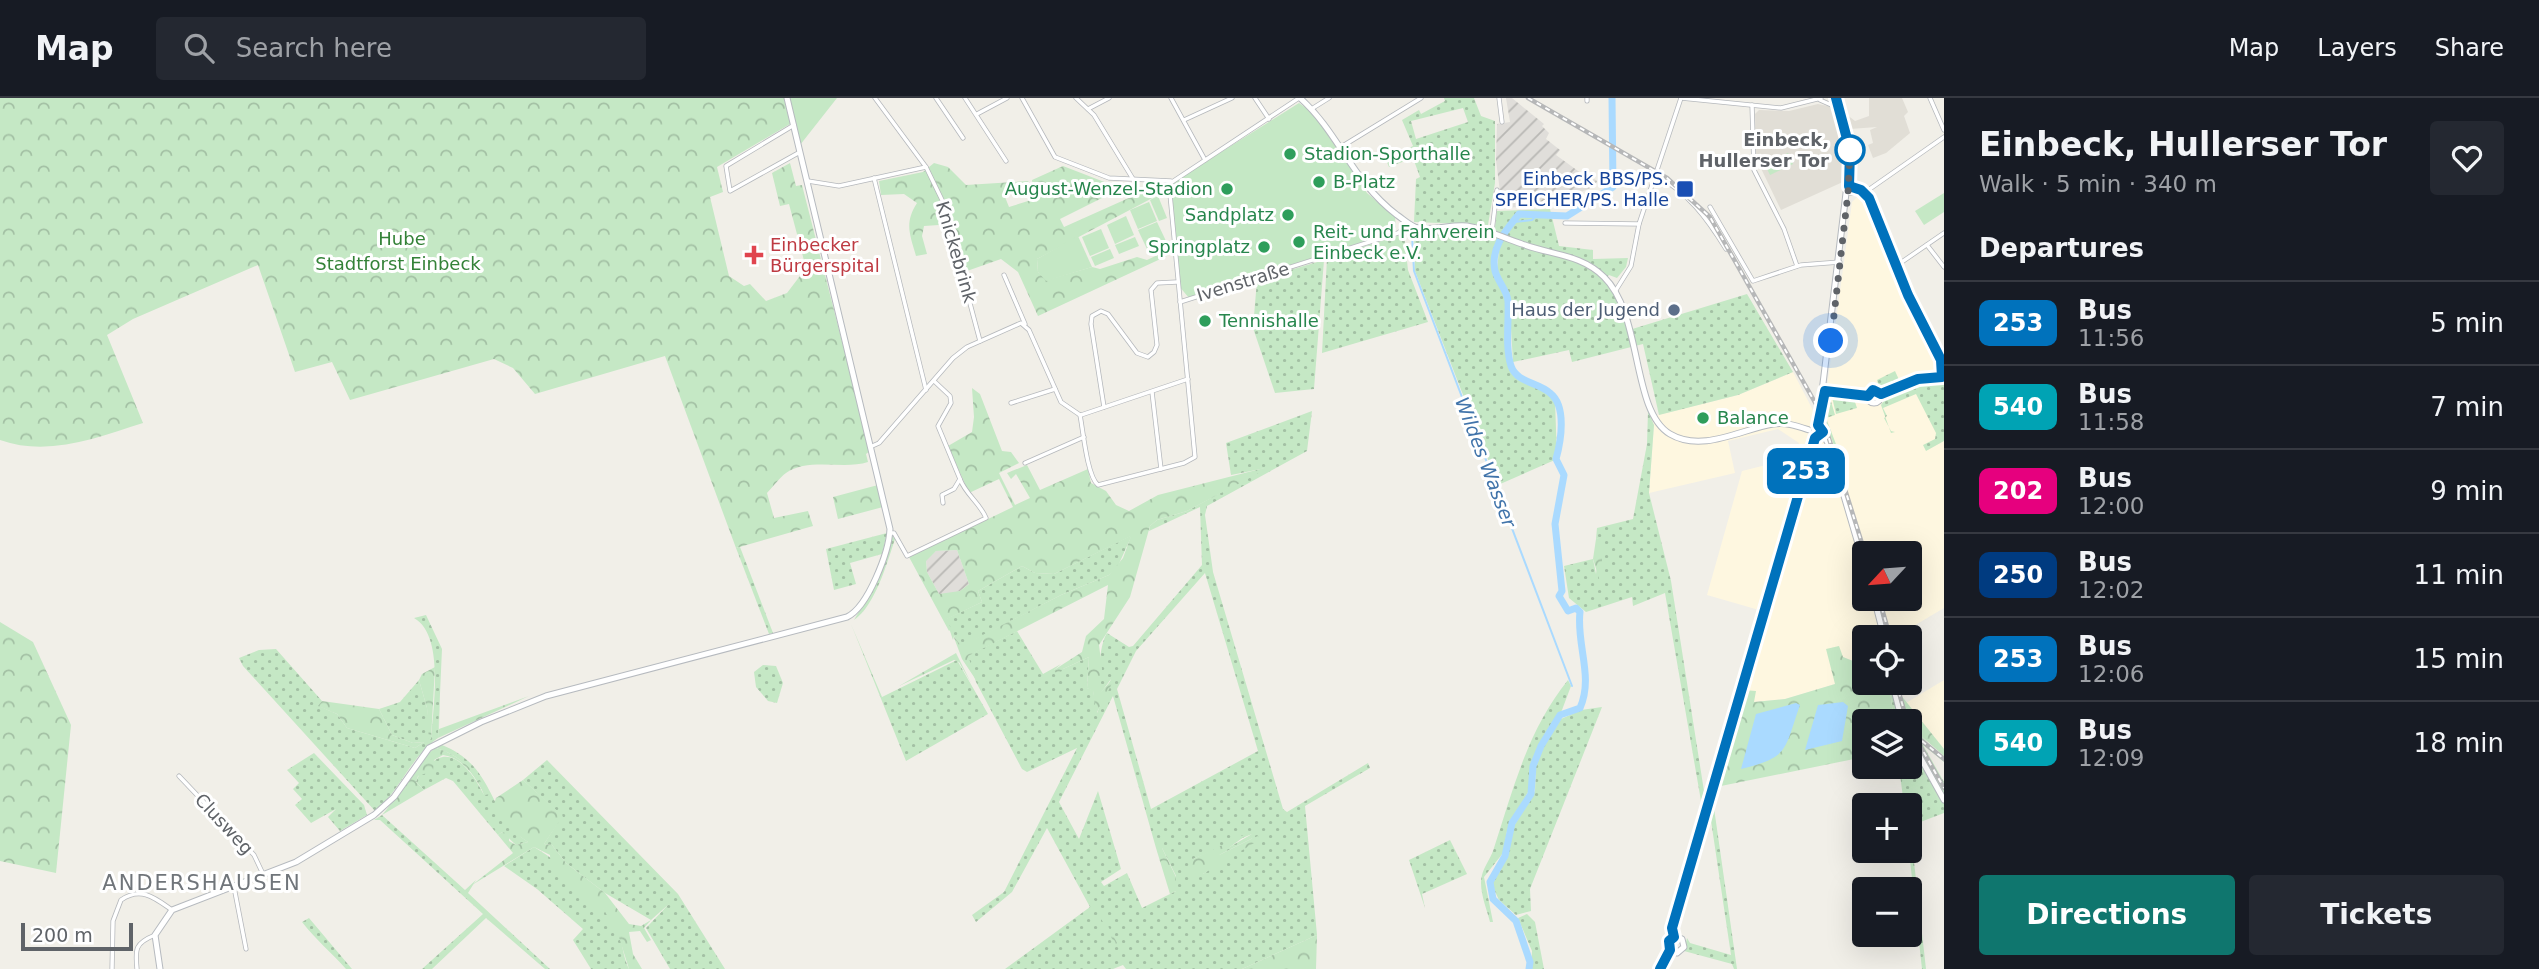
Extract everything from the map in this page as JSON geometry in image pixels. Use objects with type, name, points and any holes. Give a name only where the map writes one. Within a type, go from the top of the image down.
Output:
[{"type":"street","points":[[137,969],[135,950],[138,944],[155,935],[172,910],[264,876],[313,852],[374,815],[394,797],[429,748],[481,722],[546,696],[847,617],[862,605],[890,533],[787,98]]},
{"type":"street","name":"Knickebrink","points":[[875,98],[926,167],[943,202],[980,341]]},
{"type":"street","points":[[936,98],[963,138]]},
{"type":"street","points":[[965,98],[1006,161]]},
{"type":"street","points":[[977,114],[1007,98]]},
{"type":"street","points":[[1022,98],[1055,157],[1109,178],[1171,181],[1300,99],[1313,108],[1369,191],[1410,224]]},
{"type":"street","points":[[1076,98],[1088,109],[1133,179]]},
{"type":"street","points":[[1088,109],[1109,98]]},
{"type":"street","points":[[1171,98],[1205,160]]},
{"type":"street","points":[[1183,120],[1232,98]]},
{"type":"street","points":[[1255,98],[1269,119]]},
{"type":"street","points":[[1313,108],[1329,98]]},
{"type":"street","points":[[1339,148],[1421,98]]},
{"type":"street","points":[[1499,98],[1502,122]]},
{"type":"street","points":[[1674,937],[1672,928],[1815,438],[1810,430],[1784,424],[1772,424],[1708,440],[1685,439],[1669,434],[1653,416],[1626,313],[1614,288],[1625,279],[1639,224],[1681,98],[1787,108],[1820,99],[1839,108]]},
{"type":"street","points":[[1818,425],[1825,391],[1849,186],[1850,150],[1836,98]]},
{"type":"street","points":[[1930,98],[1944,129]]},
{"type":"street","points":[[1752,105],[1754,170],[1778,215],[1797,266]]},
{"type":"street","points":[[794,125],[726,166],[730,191],[800,152]]},
{"type":"street","points":[[1848,193],[1864,193],[1944,137]]},
{"type":"street","points":[[807,180],[839,186],[926,167]]},
{"type":"street","points":[[1655,175],[1689,198],[1707,219],[1726,249]]},
{"type":"street","points":[[874,178],[926,390]]},
{"type":"street","points":[[1004,275],[1023,324],[1061,402],[1080,415],[1093,481],[1098,485],[1161,470],[1195,457],[1168,190],[1171,181]]},
{"type":"street","points":[[1849,186],[1864,193],[1941,360],[1943,378],[1918,379],[1881,394],[1876,403],[1870,401],[1868,396]]},
{"type":"street","points":[[1495,233],[1497,190]]},
{"type":"street","points":[[1710,208],[1753,281],[1797,266],[1840,262]]},
{"type":"street","points":[[1565,223],[1639,224]]},
{"type":"street","name":"Ivenstraße","points":[[1180,302],[1398,233],[1410,224],[1421,228],[1456,225],[1495,233],[1575,257],[1593,267],[1614,288]]},
{"type":"street","points":[[1896,266],[1944,233]]},
{"type":"street","points":[[1927,245],[1944,267]]},
{"type":"street","points":[[1104,407],[1092,316],[1101,312],[1108,314],[1137,353],[1147,357],[1157,345],[1151,290],[1157,284],[1177,282]]},
{"type":"street","points":[[870,447],[879,443],[953,358],[980,341],[1023,324]]},
{"type":"street","points":[[1080,415],[1188,379]]},
{"type":"street","points":[[890,533],[894,533],[907,556],[986,518],[981,507],[973,503],[960,479],[938,426],[951,403],[950,396],[934,381]]},
{"type":"street","points":[[1011,403],[1055,389]]},
{"type":"street","points":[[1868,396],[1873,390],[1881,394]]},
{"type":"street","points":[[1152,391],[1161,470]]},
{"type":"street","points":[[1825,391],[1868,396]]},
{"type":"street","points":[[1810,430],[1813,425],[1823,429],[1822,435],[1829,445],[1857,541]]},
{"type":"street","points":[[1815,438],[1822,435]]},
{"type":"street","points":[[1025,463],[1084,437]]},
{"type":"street","points":[[943,503],[942,495],[954,489],[960,479]]},
{"type":"street","points":[[1922,760],[1944,800]]},
{"type":"street","name":"Clusweg","points":[[179,776],[254,855],[264,876]]},
{"type":"street","points":[[234,887],[246,948]]},
{"type":"street","points":[[112,969],[113,921],[121,900],[136,892],[146,893],[172,910]]},
{"type":"street","points":[[155,935],[160,969]]},
{"type":"street","points":[[1670,950],[1679,952],[1684,947],[1682,939],[1674,937]]},
{"type":"street","points":[[1660,969],[1670,950],[1668,943],[1674,937]]},
{"type":"shaded area","points":[[1506,98],[1512,98],[1544,124],[1542,126],[1549,133],[1546,139],[1560,150],[1556,155],[1585,176],[1589,175],[1597,181],[1595,186],[1550,205],[1502,208],[1496,160],[1497,124],[1510,122]]},
{"type":"shaded area","points":[[1869,98],[1902,98],[1908,112],[1904,116],[1910,133],[1886,153],[1873,158],[1868,145],[1873,143],[1870,130],[1877,127],[1850,129],[1846,114],[1855,121],[1869,116]]},
{"type":"shaded area","points":[[1818,104],[1833,107],[1838,118],[1846,151],[1845,181],[1781,210],[1756,158],[1755,114],[1759,110],[1789,111]]},
{"type":"shaded area","points":[[1858,196],[1865,200],[1908,303],[1940,366],[1944,356],[1944,608],[1915,625],[1852,625],[1852,661],[1843,657],[1835,684],[1785,699],[1753,702],[1744,690],[1716,787],[1707,789],[1759,610],[1707,595],[1742,471],[1794,458],[1799,443],[1778,429],[1728,441],[1735,473],[1649,493],[1654,425],[1650,417],[1738,395],[1793,372],[1816,416],[1823,417],[1852,202]]},
{"type":"shaded area","points":[[957,550],[969,584],[960,591],[947,595],[939,594],[927,572],[926,560],[936,551]]},
{"type":"shaded area","points":[[1944,680],[1944,749],[1922,722],[1922,709],[1911,709],[1906,703]]},
{"type":"green space","name":"Stadtforst Einbeck","points":[[0,98],[784,98],[790,124],[717,167],[723,192],[710,197],[729,276],[744,286],[750,284],[766,301],[787,293],[806,268],[789,204],[780,206],[772,173],[790,163],[796,186],[802,185],[870,451],[866,454],[868,462],[805,466],[786,473],[767,493],[774,518],[808,511],[813,526],[736,548],[665,356],[535,394],[513,368],[494,359],[350,400],[332,362],[295,372],[258,265],[133,319],[107,335],[143,423],[72,444],[36,447],[0,440]]},
{"type":"green space","points":[[784,98],[837,98],[800,145],[795,123],[790,124]]},
{"type":"green space","points":[[1444,98],[1474,98],[1481,116],[1495,121],[1495,183],[1488,225],[1414,222],[1416,179],[1420,177],[1413,158],[1389,167],[1380,146],[1383,144],[1391,162],[1411,154],[1409,148],[1413,146],[1402,120],[1419,110],[1421,114],[1445,101]],"holes":[[[1463,108],[1468,122],[1416,139],[1411,121]]]},
{"type":"green space","points":[[1299,103],[1313,113],[1367,193],[1395,217],[1396,227],[1390,233],[1189,298],[1179,286],[1170,189],[1172,183]]},
{"type":"green space","points":[[1788,153],[1793,164],[1770,175],[1764,163]]},
{"type":"green space","points":[[934,163],[948,167],[966,185],[1029,181],[1005,197],[1009,207],[1028,201],[1034,195],[1032,180],[1063,166],[1107,183],[1108,195],[1060,219],[1064,227],[1160,184],[1160,194],[1037,259],[1038,272],[1047,280],[1092,267],[1100,269],[1137,257],[1147,260],[1168,250],[1169,255],[1038,316],[1018,272],[1001,259],[967,271],[954,224],[924,226],[922,236],[927,254],[916,256],[909,223],[917,203],[904,194],[881,195],[879,181],[923,172]]},
{"type":"green space","points":[[1944,193],[1944,212],[1924,225],[1915,211]]},
{"type":"green space","points":[[1158,196],[1167,218],[1159,221],[1150,200]]},
{"type":"green space","points":[[1149,202],[1157,221],[1138,229],[1130,210]]},
{"type":"green space","points":[[1550,209],[1559,246],[1593,250],[1593,259],[1628,258],[1626,267],[1617,278],[1609,275],[1605,280],[1620,302],[1629,330],[1747,294],[1793,372],[1738,395],[1659,415],[1643,344],[1572,362],[1569,350],[1513,362],[1509,295],[1497,272],[1500,237],[1494,273],[1506,296],[1510,366],[1517,379],[1547,392],[1555,400],[1557,459],[1498,485],[1415,271],[1414,229],[1468,227],[1494,234],[1497,211]]},
{"type":"green space","points":[[1126,216],[1134,235],[1115,244],[1107,225]]},
{"type":"green space","points":[[1157,222],[1166,241],[1147,249],[1138,230]]},
{"type":"green space","points":[[1101,229],[1109,248],[1090,256],[1082,237]]},
{"type":"green space","points":[[1404,234],[1408,270],[1428,322],[1322,353],[1327,258]]},
{"type":"green space","points":[[1078,236],[1092,267],[1046,281],[1038,272],[1037,259]]},
{"type":"green space","points":[[1135,237],[1139,246],[1119,254],[1115,245]]},
{"type":"green space","points":[[1110,249],[1114,258],[1095,266],[1091,257]]},
{"type":"green space","points":[[1324,260],[1314,389],[1275,393],[1253,328],[1257,280]]},
{"type":"green space","points":[[1895,371],[1900,382],[1879,387],[1877,380]]},
{"type":"green space","points":[[1930,381],[1944,383],[1944,441],[1926,451],[1923,445],[1935,439],[1936,433],[1916,394],[1883,408],[1887,416],[1885,417],[1881,405],[1887,396]]},
{"type":"green space","points":[[972,388],[980,394],[1002,451],[1011,452],[1019,463],[999,473],[1015,505],[1030,498],[1016,474],[1011,479],[1007,473],[1027,465],[1040,490],[1088,469],[1091,483],[1106,491],[1116,505],[1129,511],[1158,495],[1272,466],[1187,511],[1157,520],[1150,526],[1130,597],[1099,645],[1102,669],[1100,693],[1117,674],[1096,714],[1093,691],[1087,688],[1089,657],[1063,669],[1058,676],[1054,670],[1082,652],[1086,636],[1104,619],[1108,585],[968,656],[978,683],[962,659],[953,635],[961,646],[1061,595],[1109,575],[1123,558],[1131,536],[1054,574],[1035,573],[1022,566],[978,591],[982,602],[947,619],[951,629],[949,631],[909,557],[1013,507],[999,479],[969,493],[948,446],[972,432]],"holes":[[[957,550],[969,584],[960,591],[939,594],[927,572],[926,561],[936,551]]]},
{"type":"green space","points":[[1832,397],[1854,399],[1857,408],[1836,414]]},
{"type":"green space","points":[[1830,398],[1835,415],[1826,418],[1847,473],[1844,474],[1824,417]]},
{"type":"green space","points":[[1312,411],[1307,451],[1207,506],[1205,515],[1213,572],[1283,809],[1287,812],[1368,763],[1370,768],[1305,806],[1317,935],[1242,969],[1126,969],[1123,965],[1113,969],[1005,969],[1090,907],[1047,828],[1012,892],[976,922],[972,915],[1004,892],[1077,748],[1027,772],[1022,769],[976,682],[967,656],[1017,631],[1043,674],[1061,664],[1054,670],[1063,669],[1089,657],[1087,688],[1093,690],[1097,713],[1111,679],[1100,694],[1100,662],[1107,633],[1129,647],[1133,646],[1202,565],[1200,507],[1149,531],[1150,526],[1157,520],[1187,511],[1266,468],[1231,475],[1226,443]],"holes":[[[1205,573],[1258,751],[1151,809],[1117,689],[1136,651]],[[1113,696],[1156,848],[1162,848],[1176,876],[1176,891],[1142,908],[1127,873],[1104,886],[1101,882],[1121,869],[1098,791],[1079,839],[1059,802]],[[1252,834],[1221,852],[1219,855],[1253,838],[1203,874],[1193,859]]]},
{"type":"green space","points":[[1648,411],[1654,425],[1649,493],[1671,581],[1704,791],[1701,801],[1665,593],[1633,606],[1632,597],[1586,612],[1569,598],[1564,566],[1593,559],[1596,574],[1601,538],[1596,539],[1597,528],[1633,519],[1647,444]]},
{"type":"green space","points":[[878,485],[883,507],[838,519],[833,497]]},
{"type":"green space","points":[[887,533],[882,554],[850,563],[856,584],[834,590],[826,549]]},
{"type":"green space","points":[[892,535],[895,539],[874,595],[854,620],[870,593]]},
{"type":"green space","points":[[1132,535],[1117,568],[1109,575],[1061,595],[961,647],[954,636],[953,640],[946,619],[982,602],[978,591],[1022,566],[1035,573],[1054,574]]},
{"type":"green space","points":[[1602,537],[1602,588],[1593,559],[1596,539]]},
{"type":"green space","points":[[740,547],[773,633],[769,634],[736,548]]},
{"type":"green space","points":[[426,615],[442,649],[438,738],[420,754],[392,793],[375,811],[243,666],[239,658],[259,650],[276,649],[322,701],[319,706],[337,714],[347,728],[415,748],[424,742],[413,743],[392,735],[379,709],[400,702],[419,680],[427,708],[431,739],[435,692],[434,656],[424,627],[414,618]]},
{"type":"green space","points":[[0,622],[33,642],[71,725],[56,873],[0,861]]},
{"type":"green space","points":[[851,624],[882,697],[957,660],[988,714],[906,761]]},
{"type":"green space","points":[[1839,646],[1843,657],[1852,661],[1852,695],[1891,695],[1892,709],[1852,709],[1852,759],[1716,787],[1744,690],[1756,691],[1754,702],[1785,699],[1835,684],[1826,649]]},
{"type":"green space","points":[[956,653],[971,683],[959,662],[954,660],[899,686]]},
{"type":"green space","points":[[763,665],[776,666],[783,683],[777,703],[768,701],[756,687],[754,672]]},
{"type":"green space","points":[[435,667],[429,741],[427,708],[419,680],[422,674]]},
{"type":"green space","points":[[1568,680],[1571,686],[1562,710],[1534,758],[1528,792],[1507,831],[1503,853],[1484,877],[1493,922],[1490,922],[1482,893],[1483,872],[1532,740],[1554,699]]},
{"type":"green space","points":[[440,682],[439,729],[529,696],[438,738]]},
{"type":"green space","points":[[1891,695],[1898,695],[1904,709],[1892,709]]},
{"type":"green space","points":[[1900,695],[1912,709],[1905,709]]},
{"type":"green space","points":[[322,701],[379,709],[392,735],[413,743],[424,742],[415,748],[347,728],[337,714],[318,706]]},
{"type":"green space","points":[[1602,707],[1530,889],[1531,911],[1516,915],[1499,900],[1491,883],[1507,857],[1514,826],[1535,791],[1536,764],[1540,751],[1561,719],[1581,710]]},
{"type":"green space","points":[[1922,722],[1944,749],[1944,756],[1922,737]]},
{"type":"green space","points":[[1922,736],[1935,751],[1944,756],[1944,762],[1923,745],[1944,782],[1944,813],[1922,821],[1922,793],[1902,793],[1901,779],[1922,779]]},
{"type":"green space","points":[[442,745],[460,754],[473,766],[505,819],[528,842],[516,845],[502,832],[498,835],[453,781],[446,778],[424,790],[416,782],[430,764],[439,758],[447,757],[455,759],[469,771],[484,795],[476,778],[466,765],[453,755],[436,748]]},
{"type":"green space","points":[[436,748],[453,755],[467,766],[490,794],[485,795],[463,764],[443,755],[434,760],[433,771],[418,776],[416,782],[424,790],[382,815],[421,760]]},
{"type":"green space","points":[[314,753],[364,805],[367,815],[340,831],[328,817],[336,809],[311,823],[295,805],[302,799],[293,789],[299,783],[287,770]]},
{"type":"green space","points":[[547,760],[678,894],[725,969],[670,969],[646,928],[669,904],[651,920],[605,893],[566,863],[552,845],[544,844],[562,816],[523,780]]},
{"type":"green space","points":[[523,780],[563,816],[544,844],[552,845],[566,863],[605,893],[629,924],[641,926],[651,920],[644,928],[651,940],[647,942],[640,931],[629,932],[633,954],[642,969],[629,969],[619,937],[603,908],[598,911],[551,870],[550,855],[534,847],[472,885],[513,853],[498,835],[502,832],[509,834],[509,841],[516,845],[528,842],[504,824],[495,805],[496,798]]},
{"type":"green space","points":[[1713,801],[1737,969],[1734,969],[1732,964],[1684,951],[1687,938],[1690,943],[1731,955],[1710,814]]},
{"type":"green space","points":[[382,815],[465,890],[476,880],[468,893],[550,969],[545,969],[486,918],[432,969],[422,969],[483,914],[380,820],[374,820]]},
{"type":"green space","points":[[1252,831],[1219,855],[1258,836],[1259,840],[1203,874],[1191,874],[1187,867],[1193,859]]},
{"type":"green space","points":[[1450,840],[1467,874],[1422,894],[1425,908],[1409,860]]},
{"type":"green space","points":[[534,847],[572,874],[595,897],[614,923],[629,969],[591,969],[573,940],[583,929],[537,889],[504,866]]},
{"type":"green space","points":[[1156,848],[1162,848],[1176,877],[1176,891],[1170,894]]},
{"type":"green space","points":[[1910,863],[1914,863],[1916,877],[1912,877]]},
{"type":"green space","points":[[1091,894],[1117,943],[1116,946],[1089,897]]},
{"type":"green space","points":[[1527,914],[1535,922],[1544,969],[1531,969],[1532,951],[1518,918]]},
{"type":"green space","points":[[309,918],[352,969],[346,969],[302,922]]},
{"type":"green space","points":[[1922,933],[1926,969],[1922,969],[1920,947],[1922,947]]},
{"type":"green space","points":[[1317,935],[1316,969],[1242,969]]},
{"type":"water","points":[[1843,702],[1848,706],[1842,741],[1805,750],[1818,705]]},
{"type":"water","points":[[1796,703],[1800,705],[1783,749],[1769,760],[1741,769],[1756,714]]},
{"type":"waterway","points":[[1529,969],[1530,962],[1516,921],[1493,899],[1490,882],[1505,856],[1512,823],[1531,794],[1533,766],[1541,746],[1560,715],[1580,708],[1584,696],[1585,672],[1580,612],[1576,608],[1568,611],[1559,596],[1562,591],[1555,524],[1564,475],[1556,459],[1561,434],[1559,406],[1550,393],[1518,376],[1511,366],[1508,301],[1494,263],[1500,240],[1519,214],[1567,216],[1613,187],[1612,98]]},
{"type":"waterway","points":[[1514,222],[1532,220],[1538,214]]},
{"type":"waterway","name":"Wildes Wasser","points":[[1412,235],[1414,271],[1572,686]]},
{"type":"railway","points":[[1528,98],[1667,178],[1710,217],[1821,413],[1861,541]]},
{"type":"railway","points":[[1883,611],[1887,625]]},
{"type":"railway","points":[[1900,695],[1904,709]]},
{"type":"railway","points":[[1922,741],[1944,759]]},
{"type":"railway","points":[[1922,749],[1944,788]]},
{"type":"bus line","name":"253","points":[[1660,969],[1670,950],[1669,941],[1674,937],[1672,928],[1815,438],[1823,432],[1818,425],[1825,391],[1868,396],[1873,390],[1881,394],[1918,379],[1942,377],[1941,360],[1908,295],[1869,198],[1861,190],[1849,186],[1850,150],[1836,98]]},
{"type":"place","name":"Einbeck, Hullerser Tor","points":[[1850,150]]},
{"type":"place","name":"Stadion-Sporthalle","points":[[1290,154]]},
{"type":"place","name":"B-Platz","points":[[1319,182]]},
{"type":"place","name":"August-Wenzel-Stadion","points":[[1227,189]]},
{"type":"place","name":"Einbeck BBS/PS. SPEICHER/PS. Halle","points":[[1685,189]]},
{"type":"place","name":"Sandplatz","points":[[1288,215]]},
{"type":"place","name":"Reit- und Fahrverein Einbeck e.V.","points":[[1299,242]]},
{"type":"place","name":"Springplatz","points":[[1264,247]]},
{"type":"place","name":"Einbecker Bürgerspital","points":[[754,255]]},
{"type":"place","name":"Haus der Jugend","points":[[1674,310]]},
{"type":"place","name":"Tennishalle","points":[[1205,321]]},
{"type":"place","name":"Balance","points":[[1703,418]]},
{"type":"district","name":"ANDERSHAUSEN","points":[[202,883]]},
{"type":"route","points":[[1831,341],[1848,193],[1850,150]]},
{"type":"park label","name":"Hube","points":[[402,239]]}]
